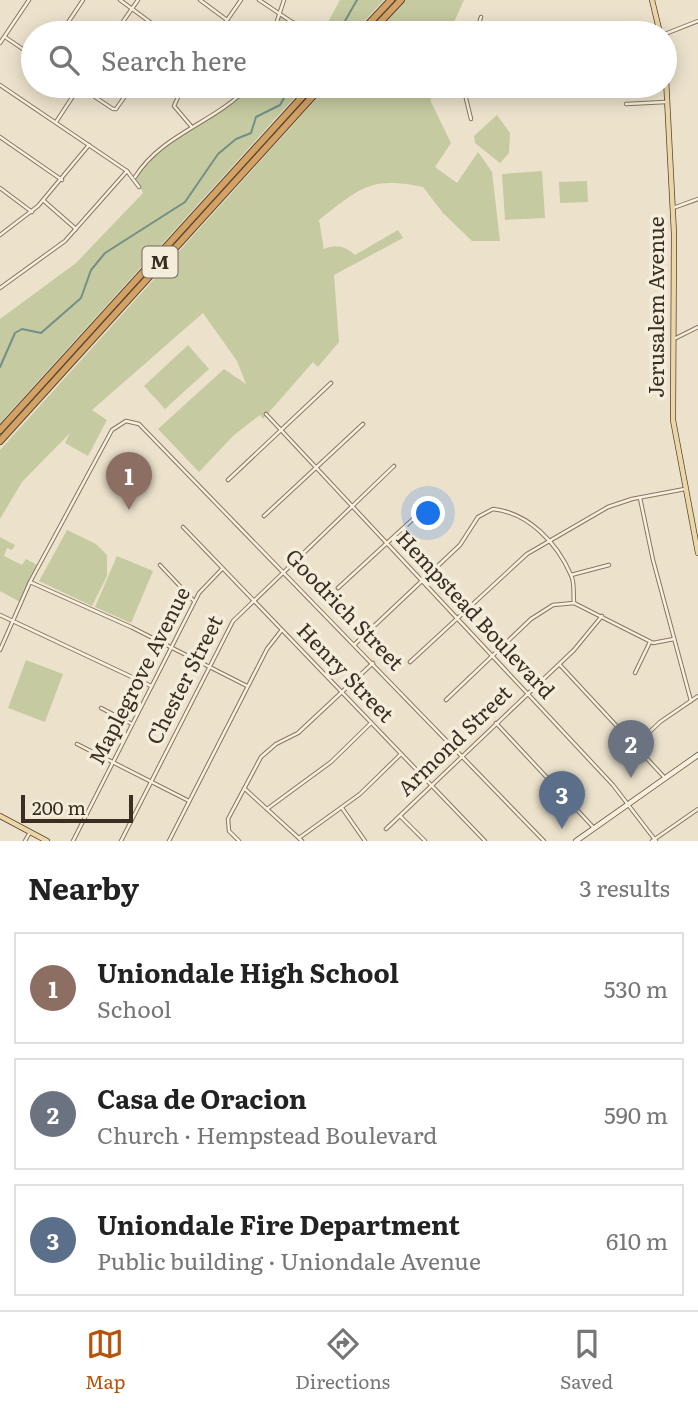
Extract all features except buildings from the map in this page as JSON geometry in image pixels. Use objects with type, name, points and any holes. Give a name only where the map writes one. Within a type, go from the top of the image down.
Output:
[{"type":"highway","points":[[371,21],[391,0]]},
{"type":"highway","points":[[381,21],[401,0]]},
{"type":"highway","name":"M","points":[[0,430],[301,98]]},
{"type":"highway","name":"M","points":[[0,441],[311,98]]},
{"type":"main road","points":[[652,0],[657,21]]},
{"type":"main road","name":"Jerusalem Avenue","points":[[669,98],[673,208],[673,420],[698,553]]},
{"type":"main road","points":[[576,841],[698,755]]},
{"type":"main road","points":[[0,816],[47,841]]},
{"type":"street","points":[[0,43],[29,0]]},
{"type":"street","points":[[69,21],[83,0]]},
{"type":"street","points":[[120,0],[149,21]]},
{"type":"street","points":[[124,21],[138,0]]},
{"type":"street","points":[[200,0],[227,20],[241,0]]},
{"type":"street","points":[[259,0],[295,21]]},
{"type":"street","points":[[277,21],[284,0]]},
{"type":"street","points":[[677,29],[698,21]]},
{"type":"street","points":[[5,37],[21,48]]},
{"type":"street","points":[[0,85],[127,171],[135,177],[139,187]]},
{"type":"street","points":[[56,122],[72,98]]},
{"type":"street","points":[[97,98],[113,109],[116,109],[124,98]]},
{"type":"street","points":[[178,98],[174,106],[191,126]]},
{"type":"street","points":[[135,177],[160,147],[236,98]]},
{"type":"street","points":[[466,98],[471,119]]},
{"type":"street","points":[[626,104],[669,102]]},
{"type":"street","points":[[0,137],[62,180]]},
{"type":"street","points":[[0,235],[44,201],[89,145]]},
{"type":"street","points":[[0,288],[60,245],[127,171]]},
{"type":"street","points":[[0,188],[32,212]]},
{"type":"street","points":[[673,208],[698,199]]},
{"type":"street","points":[[44,201],[76,229]]},
{"type":"street","points":[[674,340],[698,327]]},
{"type":"street","points":[[228,480],[331,383]]},
{"type":"street","name":"Hempstead Boulevard","points":[[266,414],[629,803],[654,840]]},
{"type":"street","name":"Goodrich Street","points":[[30,582],[112,430],[126,421],[139,424],[544,841]]},
{"type":"street","points":[[264,516],[363,424]]},
{"type":"street","name":"Chester Street","points":[[121,841],[233,621],[394,466]]},
{"type":"street","points":[[410,662],[517,562],[550,541],[608,507],[685,489]]},
{"type":"street","points":[[640,498],[653,559],[691,701]]},
{"type":"street","points":[[338,588],[425,508]]},
{"type":"street","points":[[355,644],[460,545],[478,517],[488,510],[501,510],[520,519],[535,527],[550,541],[571,575],[574,603]]},
{"type":"street","name":"Henry Street","points":[[183,527],[485,841]]},
{"type":"street","points":[[160,565],[194,601]]},
{"type":"street","points":[[571,575],[609,565]]},
{"type":"street","name":"Maplegrove Avenue","points":[[73,841],[194,601],[223,569]]},
{"type":"street","points":[[0,650],[30,582],[171,647],[247,686]]},
{"type":"street","points":[[446,700],[542,610],[574,603],[650,642],[674,639]]},
{"type":"street","points":[[0,615],[151,686]]},
{"type":"street","name":"Armond Street","points":[[386,828],[559,664],[602,616]]},
{"type":"street","points":[[169,841],[247,686],[267,649],[282,630]]},
{"type":"street","points":[[635,673],[650,642]]},
{"type":"street","points":[[239,841],[229,831],[228,819],[265,752],[298,733],[373,663]]},
{"type":"street","points":[[559,664],[665,778]]},
{"type":"street","points":[[635,746],[660,722],[698,696]]},
{"type":"street","points":[[101,708],[132,724]]},
{"type":"street","points":[[267,809],[331,762],[372,723]]},
{"type":"street","points":[[496,723],[594,828]]},
{"type":"street","points":[[77,744],[189,801]]},
{"type":"street","points":[[244,788],[300,840],[342,808],[401,754]]},
{"type":"street","points":[[342,808],[365,841]]},
{"type":"street","points":[[654,840],[698,808]]},
{"type":"street","points":[[400,815],[425,841]]},
{"type":"street","points":[[25,841],[30,832]]},
{"type":"green space","points":[[340,0],[384,0],[364,21],[329,21]]},
{"type":"green space","points":[[406,0],[464,0],[454,21],[387,21]]},
{"type":"green space","points":[[280,14],[295,21],[277,21]]},
{"type":"green space","points":[[235,98],[294,98],[0,423],[0,319],[76,263],[143,193],[135,177],[146,162],[174,138]]},
{"type":"green space","points":[[317,98],[430,98],[451,143],[435,167],[457,183],[478,152],[492,172],[500,241],[472,241],[443,213],[423,187],[405,184],[390,183],[366,187],[319,220],[324,249],[340,247],[355,255],[398,230],[403,238],[334,275],[339,342],[318,367],[313,362],[263,419],[260,415],[234,435],[199,472],[158,429],[224,369],[246,384],[237,361],[203,313],[92,410],[107,420],[88,456],[65,443],[70,433],[22,482],[0,519],[0,450]]},
{"type":"green space","points":[[497,115],[510,133],[509,153],[500,163],[475,143],[474,136]]},
{"type":"green space","points":[[542,171],[545,218],[505,220],[502,174]]},
{"type":"green space","points":[[587,181],[588,202],[560,203],[559,182]]},
{"type":"green space","points":[[188,345],[209,369],[165,409],[144,386]]},
{"type":"green space","points":[[67,530],[96,544],[107,555],[107,576],[92,606],[39,581]]},
{"type":"green space","points":[[0,537],[15,545],[12,550],[7,548],[4,556],[22,565],[26,559],[39,566],[20,602],[0,591]]},
{"type":"green space","points":[[117,556],[153,571],[131,623],[95,607]]},
{"type":"green space","points":[[26,660],[63,674],[45,722],[8,708]]},
{"type":"waterway","points":[[345,21],[357,0]]},
{"type":"waterway","points":[[0,367],[15,333],[22,329],[41,333],[81,298],[91,270],[105,253],[185,202],[218,154],[236,139],[251,133],[256,117],[280,105],[284,98]]},
{"type":"place","name":"Uniondale High School","points":[[129,510]]},
{"type":"place","name":"Casa de Oracion","points":[[631,778]]},
{"type":"place","name":"Uniondale Fire Department","points":[[562,829]]}]
